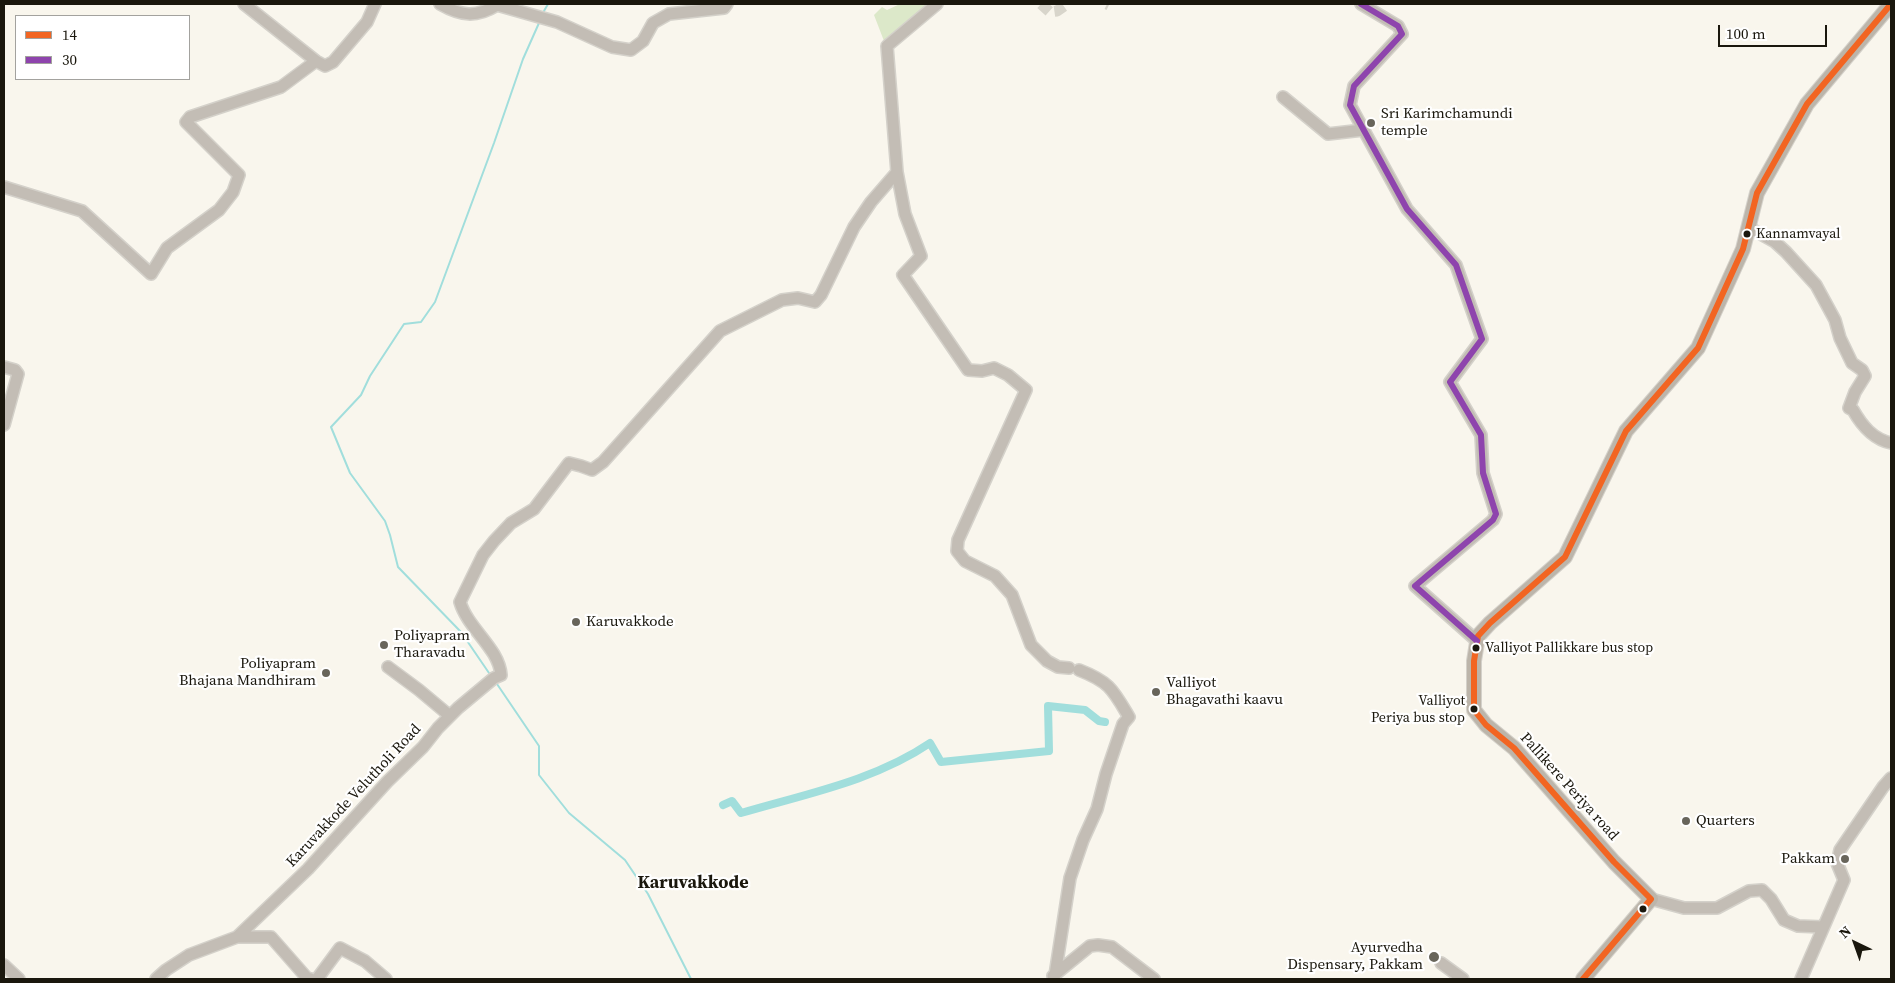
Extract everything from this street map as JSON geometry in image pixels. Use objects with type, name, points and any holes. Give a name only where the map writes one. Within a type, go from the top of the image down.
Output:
[{"type":"main road","points":[[1477,641],[1478,636],[1490,623],[1565,557],[1626,431],[1698,348],[1743,249],[1757,194],[1807,104],[1891,4]]},
{"type":"main road","name":"Pallikere Periya road","points":[[1477,641],[1474,660],[1474,710],[1486,725],[1514,748],[1614,862],[1650,899]]},
{"type":"main road","points":[[1583,979],[1650,899]]},
{"type":"street","points":[[244,4],[325,66],[333,62],[367,22],[375,4]]},
{"type":"street","points":[[440,4],[454,12],[473,15],[487,11],[497,4],[557,22],[612,47],[631,50],[643,41],[653,23],[668,14],[724,8],[727,4]]},
{"type":"street","points":[[937,4],[887,46],[897,172],[905,214],[921,256],[903,275],[968,370],[982,371],[994,368],[1008,375],[1026,390],[958,540],[957,551],[965,561],[995,576],[1012,595],[1031,646],[1047,661],[1058,667],[1074,669],[1098,678],[1108,685],[1130,717],[1123,724],[1106,774],[1097,809],[1083,840],[1070,878],[1052,977]]},
{"type":"street","points":[[1361,4],[1398,26],[1402,34],[1354,86],[1350,106],[1407,209],[1456,265],[1482,338],[1450,382],[1481,435],[1483,473],[1496,514],[1493,520],[1416,586],[1477,641]]},
{"type":"street","points":[[4,187],[82,211],[151,274],[167,248],[219,210],[233,192],[239,175],[186,122],[190,117],[281,87],[316,61]]},
{"type":"street","points":[[1283,98],[1328,134],[1363,130]]},
{"type":"street","name":"Karuvakkode Velutholi Road","points":[[156,979],[189,955],[237,937],[308,869],[450,716],[494,678],[501,675],[500,664],[464,614],[460,602],[477,568],[494,541],[511,524],[534,509],[568,463],[592,470],[603,462],[720,331],[782,300],[798,298],[815,302],[821,295],[854,227],[871,202],[897,172]]},
{"type":"street","points":[[1748,227],[1775,242],[1816,285],[1835,320],[1840,338],[1852,363],[1862,370],[1865,376],[1854,392],[1849,408],[1854,410],[1857,419],[1873,436],[1891,443]]},
{"type":"street","points":[[4,367],[14,370],[18,374],[4,425]]},
{"type":"street","points":[[388,667],[450,716]]},
{"type":"street","points":[[1801,979],[1844,880],[1838,863],[1840,850],[1891,778]]},
{"type":"street","points":[[1650,899],[1684,908],[1718,908],[1749,890],[1762,890],[1771,899],[1784,920],[1798,926],[1823,927]]},
{"type":"street","points":[[237,937],[271,937],[307,978],[311,979]]},
{"type":"street","points":[[1052,977],[1090,946],[1098,944],[1112,947],[1154,979]]},
{"type":"street","points":[[317,979],[340,948],[365,961],[386,979]]},
{"type":"street","points":[[1441,963],[1463,979]]},
{"type":"street","points":[[4,966],[19,979]]},
{"type":"green space","points":[[900,4],[929,4],[884,41],[874,15],[882,7],[887,10]]},
{"type":"waterway","points":[[544,11],[548,4]]},
{"type":"waterway","points":[[489,673],[461,632],[398,567],[385,521],[350,473],[331,427],[361,395],[370,376],[404,324],[421,322],[435,302],[523,59],[539,23]]},
{"type":"waterway","points":[[497,684],[539,746],[539,775],[569,813],[625,860],[648,894],[691,979]]},
{"type":"waterway","points":[[723,805],[732,801],[741,813],[814,793],[886,767],[930,743],[941,762],[1049,751],[1048,706],[1085,710],[1099,721],[1105,722]]},
{"type":"tunnel","points":[[1041,4],[1050,12],[1057,11],[1067,4]]},
{"type":"transit line","name":"30","points":[[1361,4],[1398,26],[1402,34],[1354,86],[1350,105],[1407,209],[1456,265],[1482,339],[1450,382],[1481,435],[1483,473],[1496,514],[1493,520],[1415,586],[1477,641]]},
{"type":"transit line","name":"14","points":[[1583,979],[1651,899],[1614,862],[1514,748],[1486,725],[1474,710],[1474,661],[1478,636],[1490,623],[1565,557],[1626,431],[1698,348],[1743,249],[1757,193],[1807,104],[1891,4]]},
{"type":"place","name":"Sri Karimchamundi temple","points":[[1371,123]]},
{"type":"place","name":"Kannamvayal","points":[[1747,234]]},
{"type":"place","name":"Karuvakkode","points":[[576,622]]},
{"type":"place","name":"Poliyapram Tharavadu","points":[[384,645]]},
{"type":"place","name":"Valliyot Pallikkare bus stop","points":[[1476,648]]},
{"type":"place","name":"Poliyapram Bhajana Mandhiram","points":[[326,673]]},
{"type":"place","name":"Valliyot Bhagavathi kaavu","points":[[1156,692]]},
{"type":"place","name":"Valliyot Periya bus stop","points":[[1474,709]]},
{"type":"place","name":"Quarters","points":[[1686,821]]},
{"type":"place","name":"Pakkam","points":[[1845,859]]},
{"type":"place","name":"Ayurvedha Dispensary, Pakkam","points":[[1434,957]]},
{"type":"district","name":"Karuvakkode","points":[[693,883]]}]
